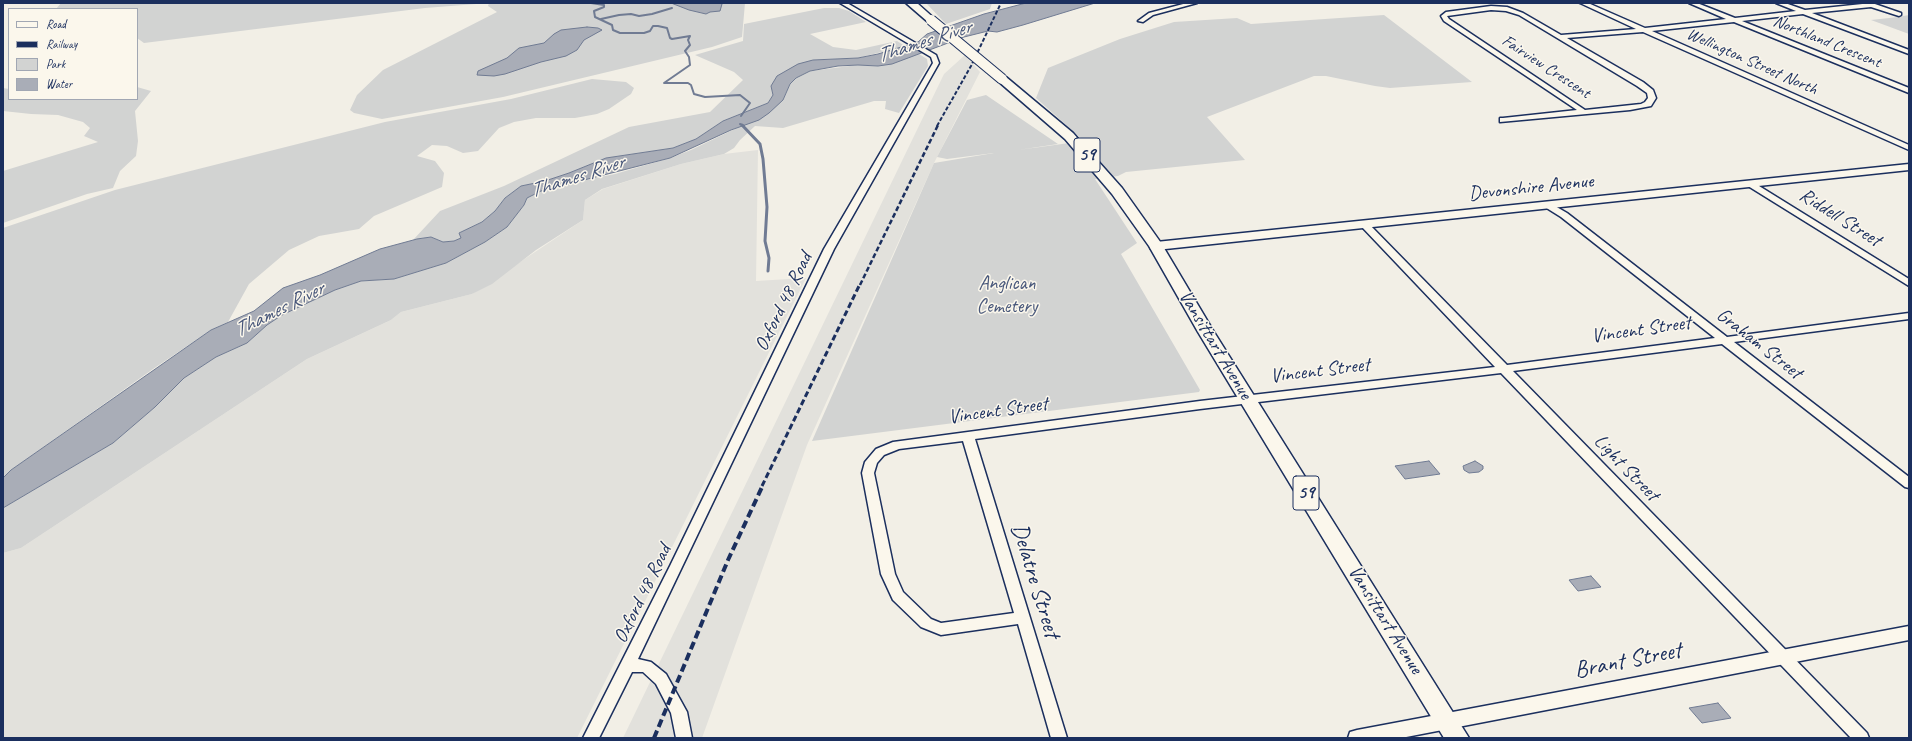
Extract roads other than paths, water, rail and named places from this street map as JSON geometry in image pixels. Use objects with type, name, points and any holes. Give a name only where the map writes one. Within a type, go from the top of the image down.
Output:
[{"type":"main road","name":"Vansittart Avenue","points":[[911,3],[986,64],[1069,136],[1117,191],[1156,246],[1248,400],[1457,738]]},
{"type":"main road","name":"Devonshire Avenue","points":[[1156,246],[1909,167]]},
{"type":"street","name":"Oxford 48 Road","points":[[628,665],[829,249],[936,63],[934,56],[843,3]]},
{"type":"street","points":[[1141,21],[1151,14],[1194,3]]},
{"type":"street","name":"Wellington Street North","points":[[1583,3],[1909,148]]},
{"type":"street","name":"Northland Crescent","points":[[1692,3],[1909,91]]},
{"type":"street","name":"Northland Crescent","points":[[1778,3],[1909,52]]},
{"type":"street","points":[[1560,37],[1645,30],[1868,4],[1898,14]]},
{"type":"street","name":"Fairview Crescent","points":[[1484,8],[1507,9],[1521,14],[1640,84],[1650,93],[1650,101],[1643,106],[1584,112],[1449,22],[1444,16],[1452,12],[1484,8]]},
{"type":"street","points":[[1503,120],[1584,112]]},
{"type":"street","name":"Riddell Street","points":[[1751,184],[1909,283]]},
{"type":"street","name":"Graham Street","points":[[1548,205],[1564,215],[1725,339],[1909,484]]},
{"type":"street","name":"Light Street","points":[[1364,224],[1861,738]]},
{"type":"street","name":"Vincent Street","points":[[1022,618],[941,629],[933,627],[906,605],[898,596],[888,574],[868,473],[871,462],[880,452],[896,445],[1109,416],[1504,369],[1909,316]]},
{"type":"street","name":"Delatre Street","points":[[968,436],[1059,738]]},
{"type":"street","name":"Brant Street","points":[[1357,738],[1909,633]]},
{"type":"street","points":[[591,738],[628,665],[646,666],[661,679],[679,712],[684,738]]},
{"type":"water","points":[[671,3],[722,4],[720,11],[706,14],[689,10]]},
{"type":"water","name":"Thames River","points":[[1026,3],[1095,3],[997,32],[988,31],[964,37],[892,64],[878,66],[838,66],[810,71],[796,78],[790,84],[783,100],[759,120],[731,130],[670,158],[541,191],[527,198],[524,205],[507,227],[485,242],[446,263],[394,279],[361,281],[335,290],[282,315],[267,325],[247,343],[216,357],[184,378],[155,407],[113,443],[3,508],[3,478],[11,470],[211,330],[254,311],[283,288],[320,275],[380,249],[417,239],[431,237],[443,242],[454,241],[461,238],[459,233],[482,222],[495,211],[505,198],[521,186],[545,181],[606,158],[673,148],[696,139],[723,121],[768,103],[773,95],[771,86],[777,76],[798,64],[813,60],[858,58],[878,54],[918,42],[927,34],[984,14]]},
{"type":"water","points":[[587,27],[602,30],[584,40],[577,50],[566,56],[541,62],[505,74],[494,76],[477,75],[478,71],[507,58],[519,48],[544,43],[561,30]]},
{"type":"water","points":[[1429,461],[1440,474],[1405,479],[1395,466]]},
{"type":"water","points":[[1475,461],[1483,466],[1483,469],[1479,472],[1469,473],[1464,470],[1463,466]]},
{"type":"water","points":[[1591,576],[1601,587],[1578,591],[1569,580]]},
{"type":"water","points":[[1718,703],[1731,718],[1702,723],[1689,708]]},
{"type":"waterway","points":[[591,3],[604,5],[604,7],[594,11],[595,17],[612,25],[613,30],[620,33],[644,33],[650,31],[653,26],[658,26],[667,28],[670,38],[672,39],[690,36],[688,40],[690,45],[685,51],[689,57],[690,65],[664,83],[688,83],[691,85],[694,94],[705,97],[740,95],[750,103],[741,116]]},
{"type":"waterway","points":[[601,19],[619,15],[631,14],[639,16],[652,14],[672,8]]},
{"type":"waterway","points":[[742,125],[760,144],[763,159],[767,207],[765,241],[769,258],[768,271]]},
{"type":"railway","points":[[937,126],[971,66],[1001,3]]},
{"type":"railway","points":[[860,285],[938,125]]},
{"type":"railway","points":[[762,486],[860,284]]},
{"type":"railway","points":[[654,738],[728,560],[763,485]]},
{"type":"park label","name":"Anglican Cemetery","points":[[1007,296]]}]
